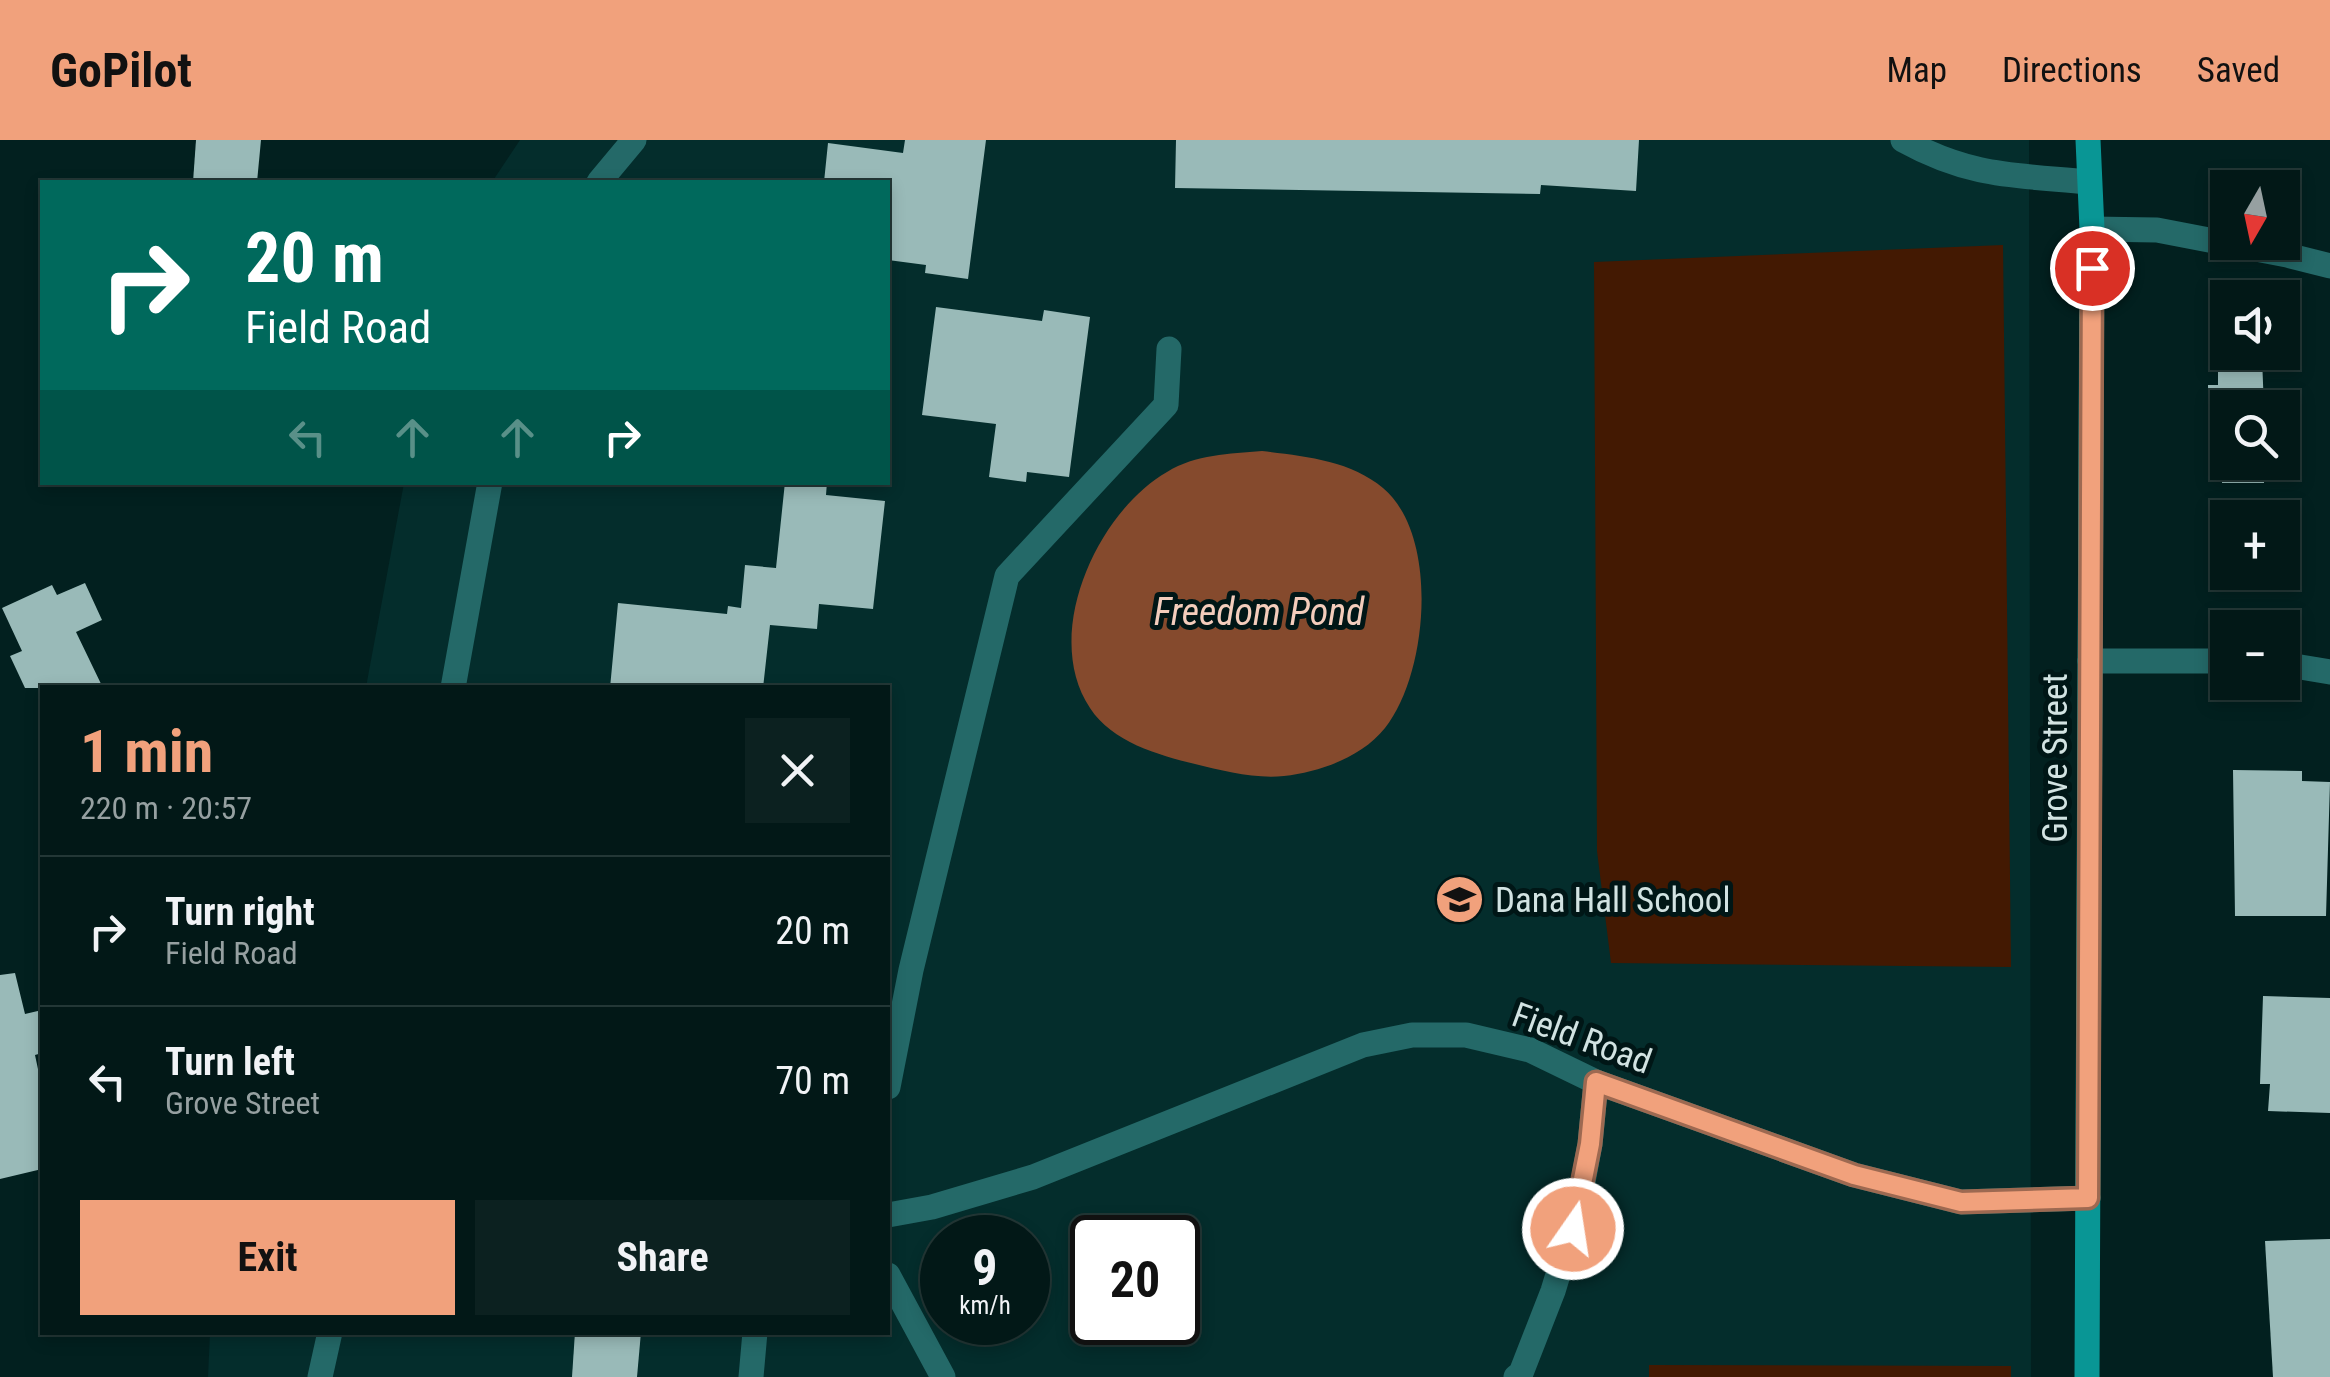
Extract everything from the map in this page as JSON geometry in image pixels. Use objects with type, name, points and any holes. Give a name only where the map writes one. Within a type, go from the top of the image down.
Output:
[{"type":"street","points":[[601,180],[634,140]]},
{"type":"street","points":[[1904,140],[1937,158],[1981,173],[2088,182]]},
{"type":"street","name":"Grove Street","points":[[2087,1377],[2092,229],[2088,140]]},
{"type":"street","points":[[2092,229],[2157,230],[2330,266]]},
{"type":"street","points":[[890,1076],[911,970],[1006,576],[1166,405],[1169,349]]},
{"type":"street","points":[[455,685],[489,485]]},
{"type":"street","points":[[2090,661],[2210,661]]},
{"type":"street","points":[[2300,667],[2330,672]]},
{"type":"street","name":"Field Road","points":[[890,1216],[1014,1183],[1364,1045],[1412,1034],[1466,1035],[1530,1050],[1596,1082],[1854,1175],[1961,1202],[2088,1198]]},
{"type":"street","points":[[1520,1376],[1558,1276],[1578,1209],[1596,1082]]},
{"type":"street","points":[[890,1279],[943,1377]]},
{"type":"street","points":[[320,1377],[329,1335]]},
{"type":"street","points":[[751,1377],[754,1335]]},
{"type":"shaded area","name":"Dana Hall School","points":[[520,140],[2029,140],[2031,1377],[208,1377],[210,1335],[890,1335],[890,685],[366,685],[404,485],[890,485],[890,180],[493,180]]},
{"type":"shaded area","points":[[2003,245],[2011,967],[1611,963],[1597,851],[1594,262]]},
{"type":"shaded area","points":[[1649,1365],[2011,1366],[2011,1377],[1649,1377]]},
{"type":"water","name":"Freedom Pond","points":[[1262,451],[1341,465],[1383,488],[1401,510],[1413,538],[1422,606],[1411,674],[1400,704],[1385,728],[1365,747],[1339,761],[1312,771],[1273,777],[1239,774],[1181,760],[1151,751],[1110,730],[1090,708],[1076,679],[1072,646],[1074,612],[1084,578],[1119,515],[1142,491],[1167,472],[1189,462]]},
{"type":"building","points":[[196,140],[261,140],[257,180],[193,180]]},
{"type":"building","points":[[905,140],[986,140],[968,279],[925,273],[926,265],[890,260],[890,180],[824,180],[828,143],[903,153]]},
{"type":"building","points":[[1176,140],[1639,140],[1636,191],[1541,185],[1540,194],[1175,188]]},
{"type":"building","points":[[936,307],[1042,321],[1044,310],[1090,317],[1069,477],[1027,472],[1026,482],[989,477],[996,424],[922,415]]},
{"type":"building","points":[[2218,370],[2262,370],[2263,390],[2210,390],[2209,454],[2208,385],[2218,385]]},
{"type":"building","points":[[2222,480],[2264,480],[2264,483]]},
{"type":"building","points":[[785,485],[827,485],[826,495],[885,501],[873,609],[819,604],[817,629],[770,625],[763,685],[610,685],[618,603],[727,614],[728,606],[741,608],[745,565],[776,568]]},
{"type":"building","points":[[85,583],[102,620],[76,632],[102,685],[25,688],[10,656],[22,651],[2,608],[52,585],[57,595]]},
{"type":"building","points":[[2233,770],[2302,771],[2302,781],[2330,782],[2326,916],[2235,916]]},
{"type":"building","points":[[15,973],[25,1014],[40,1010],[40,1054],[35,1055],[40,1079],[40,1169],[0,1179],[0,975]]},
{"type":"building","points":[[2263,996],[2330,998],[2330,1113],[2268,1111],[2270,1084],[2260,1084]]},
{"type":"building","points":[[2330,1239],[2330,1377],[2273,1377],[2265,1241]]},
{"type":"building","points":[[575,1335],[641,1335],[637,1377],[572,1377]]},
{"type":"place","name":"Dana Hall School","points":[[1460,900]]},
{"type":"route","points":[[1573,1229],[1590,1144],[1596,1082],[1854,1175],[1961,1202],[2088,1198],[2092,268]]}]
